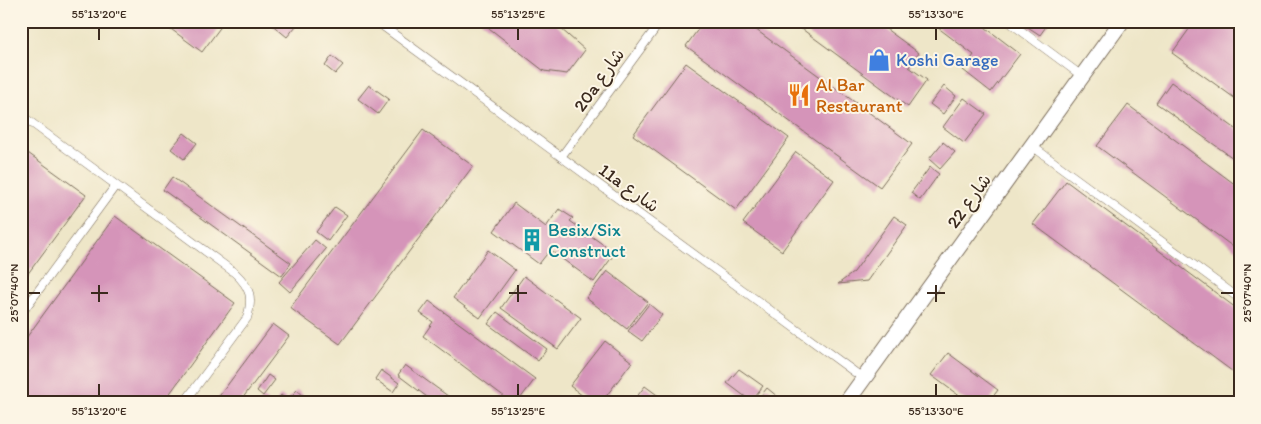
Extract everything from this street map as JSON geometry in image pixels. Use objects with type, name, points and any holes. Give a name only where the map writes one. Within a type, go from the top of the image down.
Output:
[{"type":"street","name":"شارع 22","points":[[846,403],[1122,21]]},
{"type":"lane","name":"11a شارع","points":[[376,21],[864,379]]},
{"type":"lane","name":"20a شارع","points":[[562,157],[661,21]]},
{"type":"lane","points":[[1008,21],[1082,76]]},
{"type":"lane","points":[[21,115],[235,273],[244,282],[250,293],[251,306],[247,318],[184,403]]},
{"type":"lane","points":[[1032,146],[1240,299]]},
{"type":"lane","points":[[21,314],[116,185]]},
{"type":"building","points":[[160,21],[225,21],[202,52]]},
{"type":"building","points":[[271,21],[290,21],[296,26],[287,37],[270,23]]},
{"type":"building","points":[[480,21],[552,21],[585,50],[567,74],[544,71]]},
{"type":"building","name":"Al Bar Restaurant","points":[[704,21],[744,21],[912,144],[880,187],[686,46]]},
{"type":"building","name":"Koshi Garage","points":[[791,21],[875,21],[919,53],[909,67],[927,80],[908,107]]},
{"type":"building","points":[[929,21],[977,21],[1020,54],[991,92],[963,70],[974,55]]},
{"type":"building","points":[[1019,21],[1050,21],[1040,35]]},
{"type":"building","points":[[1195,21],[1224,21],[1240,33],[1240,102],[1172,53]]},
{"type":"building","points":[[332,56],[343,65],[335,74],[325,66]]},
{"type":"building","points":[[686,63],[789,138],[736,210],[633,135]]},
{"type":"building","points":[[1171,82],[1240,132],[1240,163],[1156,103]]},
{"type":"building","points":[[369,85],[389,99],[378,114],[358,99]]},
{"type":"building","points":[[944,86],[956,96],[943,114],[930,104]]},
{"type":"building","points":[[964,98],[986,114],[964,143],[943,127]]},
{"type":"building","points":[[1128,105],[1240,188],[1240,252],[1097,146]]},
{"type":"building","points":[[423,130],[473,166],[340,344],[290,308]]},
{"type":"building","points":[[184,133],[197,143],[184,159],[171,149]]},
{"type":"building","points":[[943,142],[955,152],[940,169],[929,159]]},
{"type":"building","points":[[21,148],[86,195],[21,283]]},
{"type":"building","points":[[796,152],[834,180],[782,251],[743,223]]},
{"type":"building","points":[[930,167],[939,174],[920,200],[911,193]]},
{"type":"building","points":[[172,177],[291,263],[282,276],[163,190]]},
{"type":"building","points":[[1066,181],[1240,311],[1240,377],[1033,224]]},
{"type":"building","points":[[514,203],[546,227],[559,209],[573,218],[570,221],[615,253],[594,282],[550,250],[539,264],[494,231]]},
{"type":"building","points":[[335,207],[347,215],[328,241],[316,232]]},
{"type":"building","points":[[115,216],[235,303],[163,403],[21,403],[21,345]]},
{"type":"building","points":[[894,216],[907,225],[867,281],[838,284],[854,272]]},
{"type":"building","points":[[315,240],[326,249],[290,292],[279,282]]},
{"type":"building","points":[[488,250],[515,270],[480,318],[453,298]]},
{"type":"building","points":[[607,271],[648,302],[627,329],[586,298]]},
{"type":"building","points":[[524,276],[581,318],[558,349],[501,308]]},
{"type":"building","points":[[429,301],[535,379],[517,403],[513,403],[423,336],[433,322],[420,313]]},
{"type":"building","points":[[649,304],[662,315],[642,341],[628,331]]},
{"type":"building","points":[[497,312],[547,349],[538,361],[488,324]]},
{"type":"building","points":[[273,324],[289,336],[239,403],[214,403]]},
{"type":"building","points":[[605,341],[632,362],[601,403],[592,403],[570,386]]},
{"type":"building","points":[[948,353],[998,390],[988,403],[969,403],[931,375]]},
{"type":"building","points":[[405,365],[452,399],[449,403],[435,403],[398,375]]},
{"type":"building","points":[[739,369],[763,386],[751,401],[727,383]]},
{"type":"building","points":[[381,370],[399,383],[393,392],[375,379]]},
{"type":"building","points":[[268,375],[275,380],[263,396],[257,391]]},
{"type":"building","points":[[645,386],[668,403],[632,403]]},
{"type":"building","points":[[767,388],[778,397],[773,403],[755,403]]},
{"type":"building","points":[[297,390],[304,396],[298,403],[275,403],[281,395],[287,400]]},
{"type":"building","points":[[263,398],[269,403],[259,403]]},
{"type":"building","points":[[421,398],[428,403],[417,403]]},
{"type":"place","name":"Koshi Garage","points":[[879,60]]},
{"type":"place","name":"Al Bar Restaurant","points":[[799,95]]},
{"type":"place","name":"Besix/Six Construct","points":[[532,240]]}]
